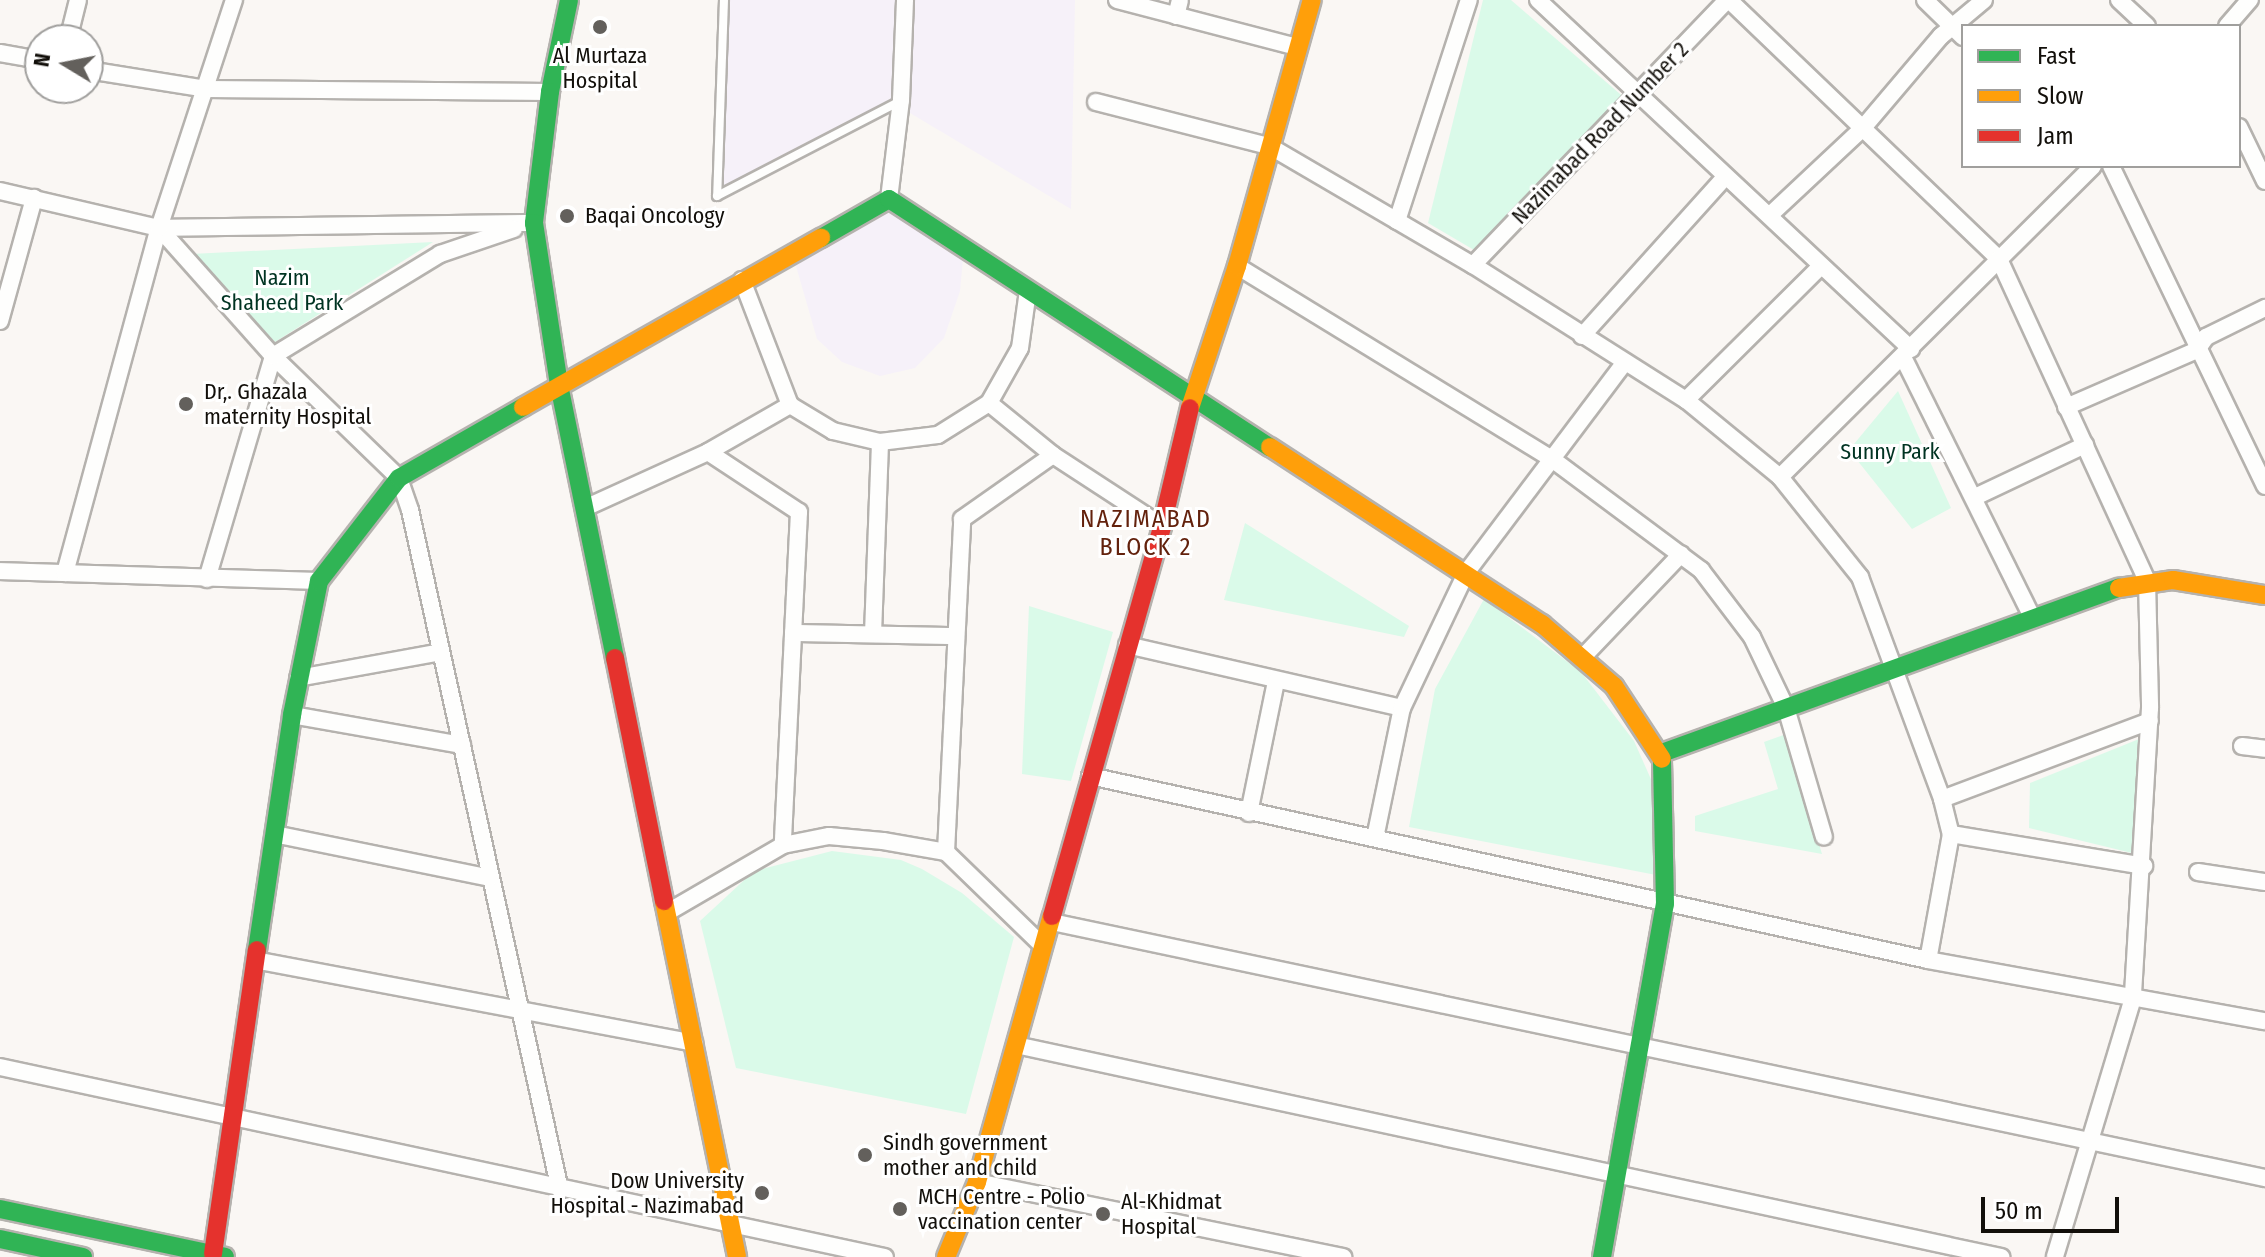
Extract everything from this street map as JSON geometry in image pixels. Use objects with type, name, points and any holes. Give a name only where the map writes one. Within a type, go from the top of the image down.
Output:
[{"type":"street","points":[[72,24],[78,0]]},
{"type":"street","points":[[65,573],[159,228],[234,0]]},
{"type":"street","points":[[569,0],[550,92],[534,223],[559,385],[587,507],[737,1257]]},
{"type":"street","points":[[889,199],[901,100],[905,0]]},
{"type":"street","points":[[1117,0],[1178,8],[1297,47]]},
{"type":"street","points":[[946,1257],[977,1182],[1162,526],[1192,398],[1237,266],[1312,0]]},
{"type":"street","points":[[1397,221],[1469,0]]},
{"type":"street","points":[[1538,0],[1640,93],[1725,177],[1770,215],[1907,353],[2032,617]]},
{"type":"street","points":[[1728,0],[1999,259],[2147,581],[2150,721],[2144,866],[2133,998],[2055,1257]]},
{"type":"street","name":"Nazimabad Road Number 2","points":[[1473,265],[1728,0]]},
{"type":"street","points":[[1770,215],[1862,129],[1906,74],[1959,33],[1925,0]]},
{"type":"street","points":[[1966,24],[1984,0]]},
{"type":"street","points":[[2119,0],[2145,24]]},
{"type":"street","points":[[2229,24],[2250,0]]},
{"type":"street","points":[[0,53],[24,57]]},
{"type":"street","points":[[104,73],[207,89],[550,92]]},
{"type":"street","points":[[1096,102],[1269,146],[1473,265],[1686,400],[1780,477],[1860,577],[1892,672],[1942,799],[1951,834],[1928,960]]},
{"type":"street","points":[[2241,131],[2265,181]]},
{"type":"street","points":[[1780,477],[2091,168]]},
{"type":"street","points":[[2112,168],[2265,486]]},
{"type":"street","points":[[1582,336],[1725,177]]},
{"type":"street","points":[[0,191],[159,228],[534,223]]},
{"type":"street","points":[[0,321],[34,198]]},
{"type":"street","points":[[0,1209],[219,1256],[255,960],[298,678],[319,581],[399,478],[889,199]]},
{"type":"street","points":[[889,199],[1466,573],[1583,657],[1614,686],[1662,753],[1665,904],[1602,1257]]},
{"type":"street","points":[[207,579],[273,356],[440,254],[534,223]]},
{"type":"street","points":[[159,228],[273,356],[399,478],[441,652],[560,1190]]},
{"type":"street","points":[[1237,266],[1552,459],[1701,570],[1752,637],[1786,708],[1824,837]]},
{"type":"street","points":[[1686,400],[1821,266]]},
{"type":"street","points":[[742,280],[790,405],[833,431],[880,442],[938,435],[989,403],[1020,348],[1028,290]]},
{"type":"street","points":[[2066,407],[2197,350],[2206,337],[2265,308]]},
{"type":"street","points":[[1375,838],[1402,708],[1466,573],[1625,362]]},
{"type":"street","points":[[989,403],[1053,455],[1162,526]]},
{"type":"street","points":[[587,507],[708,452],[790,405]]},
{"type":"street","points":[[873,634],[880,442]]},
{"type":"street","points":[[1975,497],[2085,445]]},
{"type":"street","points":[[708,452],[799,512],[783,845]]},
{"type":"street","points":[[946,852],[953,636],[962,519],[1053,455]]},
{"type":"street","points":[[1583,657],[1681,554]]},
{"type":"street","points":[[0,571],[319,581]]},
{"type":"street","points":[[1662,753],[1892,672],[2032,617],[2147,581],[2173,580],[2265,595]]},
{"type":"street","points":[[793,633],[953,636]]},
{"type":"street","points":[[1127,645],[1276,682],[1402,708]]},
{"type":"street","points":[[298,678],[441,652]]},
{"type":"street","points":[[1249,813],[1276,682]]},
{"type":"street","points":[[292,715],[462,745]]},
{"type":"street","points":[[1942,799],[2150,721]]},
{"type":"street","points":[[2242,746],[2265,749]]},
{"type":"street","points":[[1090,776],[1928,960],[2265,1021]]},
{"type":"street","points":[[274,834],[490,878]]},
{"type":"street","points":[[1951,834],[2144,866]]},
{"type":"street","points":[[668,912],[783,845],[829,836],[946,852],[1044,947]]},
{"type":"street","points":[[2198,872],[2265,882]]},
{"type":"street","points":[[1052,922],[1640,1049],[2092,1139],[2265,1178]]},
{"type":"street","points":[[255,960],[694,1043]]},
{"type":"street","points":[[1016,1045],[2001,1257]]},
{"type":"street","points":[[0,1067],[731,1227],[885,1257]]},
{"type":"street","points":[[977,1182],[1343,1257]]},
{"type":"street","points":[[0,1239],[83,1257]]},
{"type":"lane","points":[[724,0],[717,196],[901,100]]},
{"type":"shaded area","points":[[724,0],[1075,0],[1071,209],[900,107],[900,102],[717,196]]},
{"type":"shaded area","points":[[889,199],[964,248],[960,291],[944,338],[915,368],[880,376],[842,362],[817,339],[792,252]]},
{"type":"green space","points":[[1483,0],[1511,0],[1627,100],[1474,250],[1428,223]]},
{"type":"green space","name":"Nazim Shaheed Park","points":[[433,242],[275,342],[191,254]]},
{"type":"green space","name":"Sunny Park","points":[[1898,391],[1951,508],[1912,529],[1849,450]]},
{"type":"green space","points":[[1245,523],[1409,626],[1404,637],[1224,600]]},
{"type":"green space","points":[[1484,599],[1581,672],[1634,741],[1654,786],[1656,875],[1409,827],[1435,689]]},
{"type":"green space","points":[[1029,606],[1113,632],[1071,781],[1022,774]]},
{"type":"green space","points":[[1786,734],[1822,854],[1695,831],[1695,816],[1778,789],[1764,742]]},
{"type":"green space","points":[[2139,739],[2136,854],[2029,828],[2030,783]]},
{"type":"green space","points":[[832,851],[901,860],[922,869],[962,893],[1014,937],[966,1114],[736,1068],[700,921],[754,871]]},
{"type":"traffic: fast","points":[[569,0],[550,92],[534,223],[559,385],[615,658]]},
{"type":"traffic: fast","points":[[821,238],[889,199],[1270,447]]},
{"type":"traffic: fast","points":[[257,950],[292,715],[319,581],[399,478],[523,407]]},
{"type":"traffic: fast","points":[[1662,753],[2119,588]]},
{"type":"traffic: fast","points":[[1602,1257],[1665,904],[1662,759]]},
{"type":"traffic: fast","points":[[0,1209],[225,1257]]},
{"type":"traffic: fast","points":[[0,1239],[83,1257]]},
{"type":"traffic: slow","points":[[1190,408],[1237,266],[1312,0]]},
{"type":"traffic: slow","points":[[523,407],[821,238]]},
{"type":"traffic: slow","points":[[1270,447],[1542,624],[1614,686],[1662,759]]},
{"type":"traffic: slow","points":[[2119,588],[2173,580],[2265,595]]},
{"type":"traffic: slow","points":[[664,901],[737,1257]]},
{"type":"traffic: slow","points":[[946,1257],[977,1182],[1052,916]]},
{"type":"traffic: jam","points":[[1052,916],[1162,526],[1190,408]]},
{"type":"traffic: jam","points":[[615,658],[664,901]]},
{"type":"traffic: jam","points":[[213,1254],[257,950]]},
{"type":"place","name":"Al Murtaza Hospital","points":[[600,27]]},
{"type":"place","name":"Baqai Oncology","points":[[567,216]]},
{"type":"place","name":"Dr,. Ghazala maternity Hospital","points":[[186,404]]},
{"type":"place","name":"Sindh government mother and child","points":[[865,1155]]},
{"type":"place","name":"Dow University Hospital - Nazimabad","points":[[762,1193]]},
{"type":"place","name":"MCH Centre - Polio vaccination center","points":[[900,1209]]},
{"type":"place","name":"Al-Khidmat Hospital","points":[[1103,1214]]},
{"type":"district","name":"NAZIMABAD BLOCK 2","points":[[1146,534]]}]
